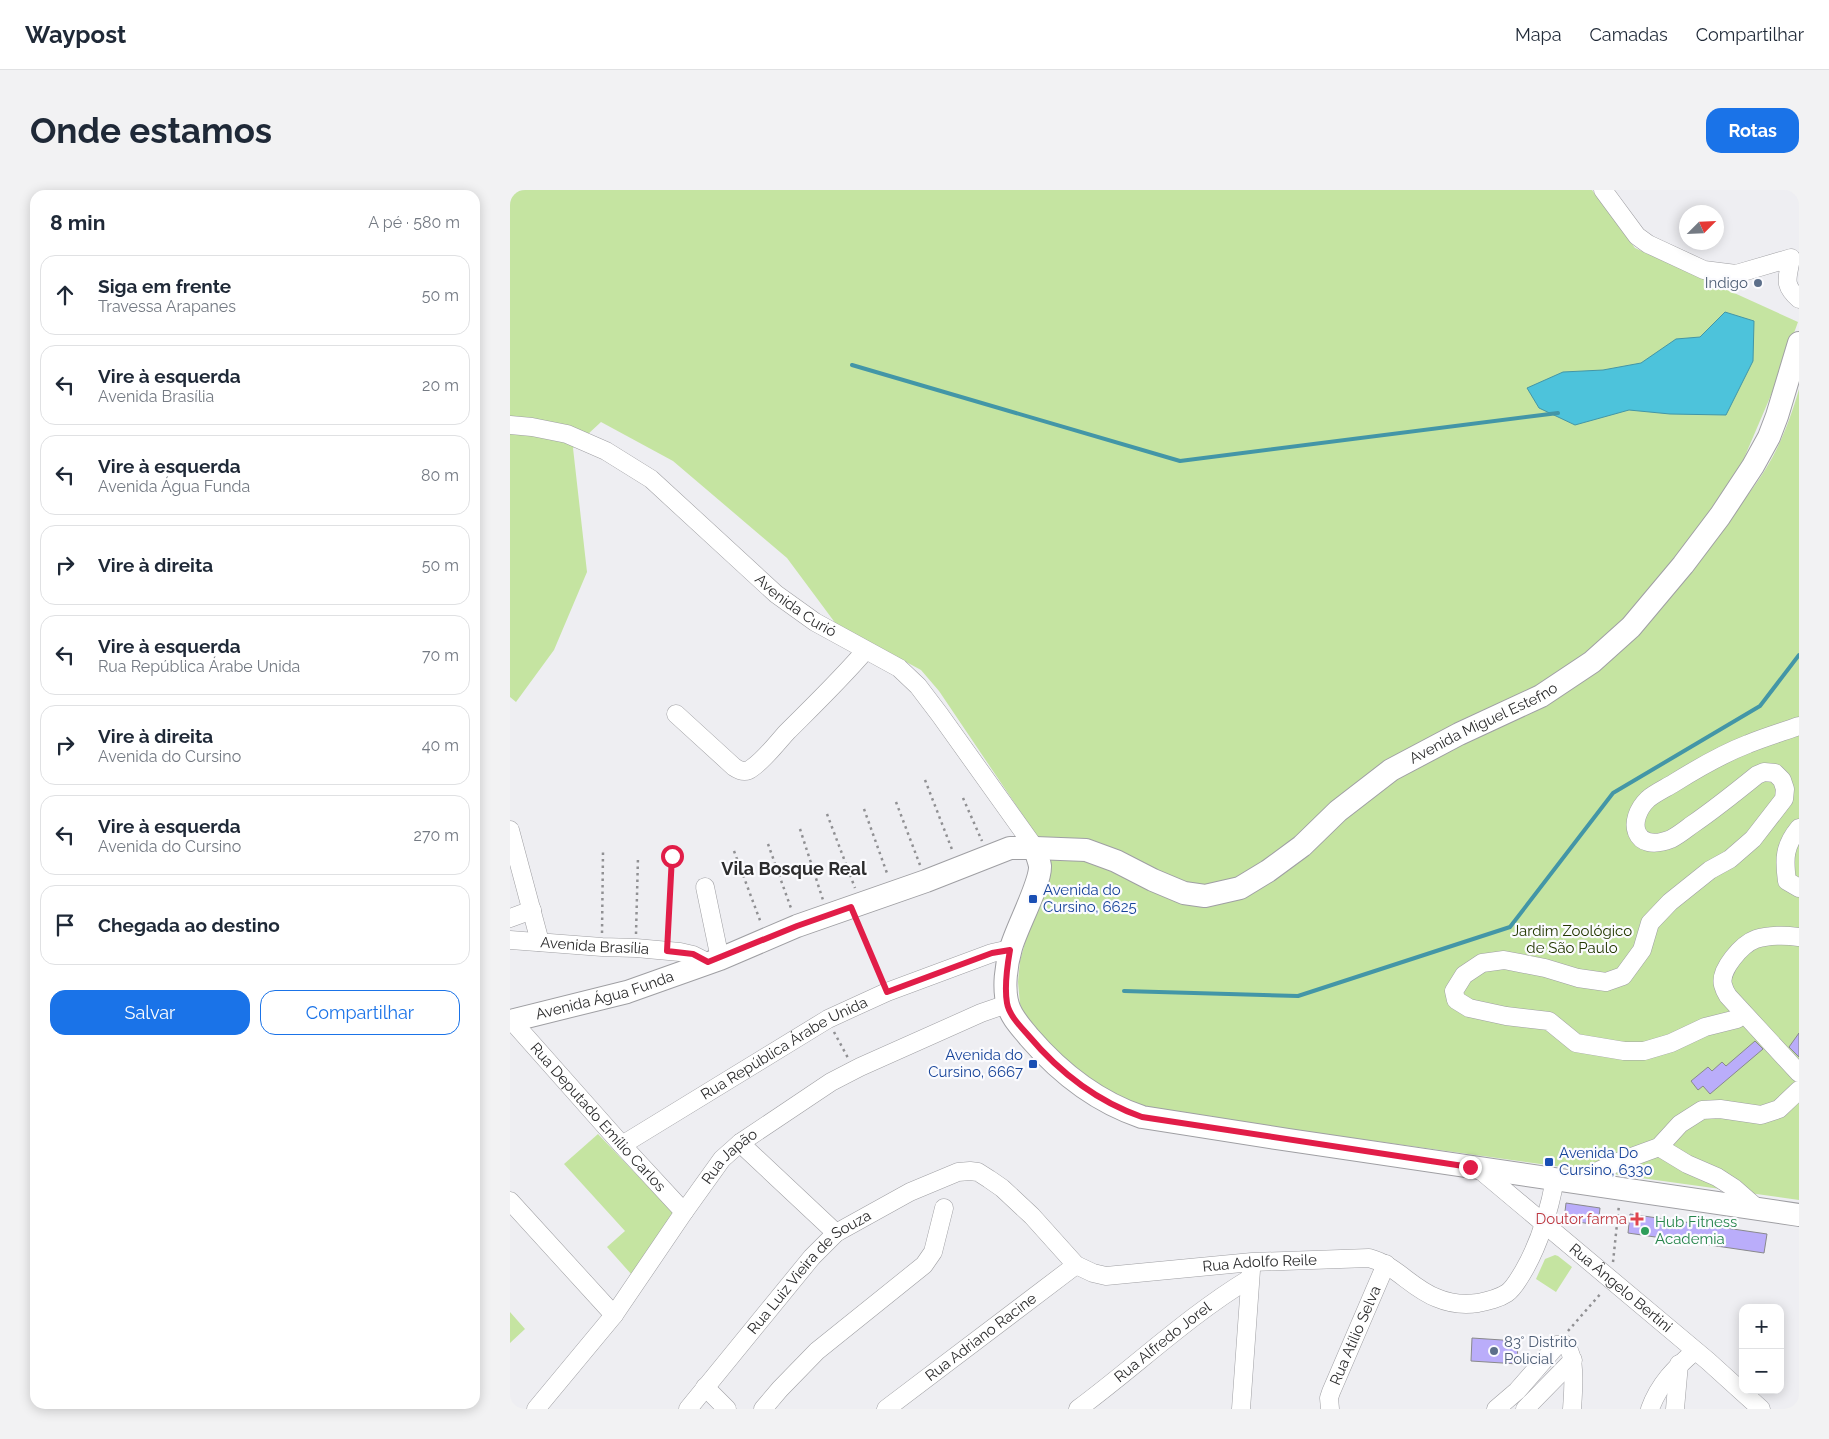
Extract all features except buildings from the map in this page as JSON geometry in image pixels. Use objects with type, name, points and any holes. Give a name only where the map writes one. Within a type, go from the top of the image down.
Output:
[{"type":"main road","name":"Avenida Miguel Estefno","points":[[1035,848],[1086,850],[1116,861],[1184,893],[1205,896],[1240,888],[1268,871],[1302,846],[1338,812],[1391,770],[1459,734],[1541,696],[1570,677],[1592,662],[1632,627],[1720,516],[1753,466],[1769,437],[1799,343]]},
{"type":"main road","name":"Avenida Água Funda","points":[[511,1021],[627,992],[714,960],[797,926],[926,881],[1010,848],[1035,848]]},
{"type":"main road","points":[[1035,848],[1040,868],[1038,879],[1017,927],[1010,950],[1006,985],[1007,1004],[1012,1015],[1042,1052],[1075,1081],[1100,1099],[1124,1111],[1142,1117],[1479,1169],[1799,1215]]},
{"type":"street","points":[[1604,190],[1637,236],[1648,244],[1704,270],[1736,274],[1791,258],[1787,281],[1790,291],[1799,299]]},
{"type":"street","name":"Avenida Curió","points":[[510,425],[532,426],[567,434],[606,451],[652,480],[776,594],[815,622],[899,668],[918,686],[940,715],[1035,848]]},
{"type":"street","points":[[676,714],[734,767],[741,771],[747,771],[752,769],[851,667],[865,650]]},
{"type":"street","points":[[1744,1013],[1737,1018],[1704,1027],[1671,1042],[1644,1051],[1624,1051],[1576,1043],[1549,1020],[1506,1016],[1469,1008],[1456,1000],[1454,991],[1464,975],[1482,963],[1504,960],[1544,968],[1578,978],[1606,982],[1623,976],[1642,950],[1650,923],[1682,892],[1710,870],[1730,859],[1753,838],[1784,799],[1785,789],[1782,780],[1775,773],[1764,772],[1757,775],[1712,812],[1673,838],[1660,843],[1650,844],[1642,840],[1638,834],[1636,824],[1638,812],[1648,799],[1720,756],[1799,726]]},
{"type":"street","points":[[1799,828],[1790,839],[1784,861],[1787,881],[1799,888]]},
{"type":"street","points":[[510,830],[514,856],[532,910],[540,942]]},
{"type":"street","points":[[705,887],[714,960]]},
{"type":"street","points":[[510,918],[532,910]]},
{"type":"street","points":[[1799,937],[1755,939],[1731,960],[1724,973],[1722,985],[1728,996],[1799,1073]]},
{"type":"street","name":"Avenida Brasília","points":[[510,940],[602,948],[636,948],[667,951],[693,954],[714,960]]},
{"type":"street","name":"Rua República Árabe Unida","points":[[622,1144],[828,1019],[887,992],[992,953],[1010,950]]},
{"type":"street","name":"Rua Japão","points":[[536,1409],[614,1315],[722,1159],[740,1143],[831,1082],[853,1070],[981,1013],[1007,1004]]},
{"type":"street","name":"Rua Deputado Emílio Carlos","points":[[511,1021],[684,1212]]},
{"type":"street","points":[[1565,1180],[1659,1147],[1680,1124],[1702,1110],[1720,1109],[1761,1115],[1779,1109],[1799,1090]]},
{"type":"street","points":[[740,1143],[836,1233]]},
{"type":"street","points":[[1659,1147],[1687,1164],[1717,1177],[1734,1188],[1758,1209]]},
{"type":"street","name":"Rua Ângelo Bertini","points":[[1479,1169],[1611,1279],[1761,1409]]},
{"type":"street","name":"Rua Luiz Vieira de Souza","points":[[688,1409],[812,1257],[836,1233],[910,1192],[958,1172]]},
{"type":"street","name":"Rua Adolfo Reile","points":[[958,1172],[978,1172],[1002,1188],[1032,1216],[1076,1265],[1093,1273],[1106,1276],[1251,1270],[1358,1257],[1386,1264],[1422,1290],[1441,1300],[1465,1305],[1493,1300],[1506,1294],[1516,1283],[1534,1254],[1565,1180]]},
{"type":"street","points":[[510,1202],[614,1315]]},
{"type":"street","points":[[763,1409],[817,1351],[924,1265],[932,1252],[944,1208]]},
{"type":"street","name":"Rua Atílio Selva","points":[[1330,1409],[1329,1398],[1331,1392],[1386,1264]]},
{"type":"street","name":"Rua Adriano Racine","points":[[886,1409],[1076,1265]]},
{"type":"street","points":[[1241,1409],[1251,1270]]},
{"type":"street","name":"Rua Alfredo Jorel","points":[[1078,1409],[1230,1290],[1251,1270]]},
{"type":"street","points":[[1496,1409],[1517,1391],[1557,1345],[1564,1344],[1569,1348],[1572,1360],[1572,1409]]},
{"type":"street","points":[[1650,1409],[1656,1393],[1679,1364],[1695,1351]]},
{"type":"street","points":[[1526,1409],[1572,1360]]},
{"type":"street","points":[[1675,1409],[1679,1364]]},
{"type":"street","points":[[705,1387],[727,1409]]},
{"type":"path","points":[[925,780],[958,867]]},
{"type":"path","points":[[963,798],[989,856]]},
{"type":"path","points":[[896,802],[926,881]]},
{"type":"path","points":[[864,810],[894,892]]},
{"type":"path","points":[[827,814],[856,905],[887,992]]},
{"type":"path","points":[[800,829],[828,915]]},
{"type":"path","points":[[768,844],[797,926]]},
{"type":"path","points":[[734,851],[767,939]]},
{"type":"path","points":[[602,948],[604,852]]},
{"type":"path","points":[[667,951],[672,856]]},
{"type":"path","points":[[636,948],[638,857]]},
{"type":"path","points":[[828,1019],[853,1070]]},
{"type":"path","points":[[1564,1344],[1566,1333],[1605,1289],[1611,1279],[1621,1189]]},
{"type":"green space","name":"Jardim Zoológico de São Paulo","points":[[510,190],[1592,190],[1635,248],[1798,322],[1774,388],[1742,463],[1743,501],[1762,475],[1777,448],[1799,389],[1799,1200],[1144,1109],[1115,1097],[1053,1050],[1025,1016],[1020,1004],[1018,982],[1020,961],[1049,854],[939,691],[921,670],[836,624],[787,558],[673,461],[601,422],[573,448],[587,572],[554,650],[516,702],[510,697]]},
{"type":"green space","points":[[598,1134],[673,1213],[632,1275],[607,1247],[625,1231],[564,1164]]},
{"type":"green space","points":[[1555,1255],[1572,1267],[1556,1292],[1536,1279],[1545,1259]]},
{"type":"green space","points":[[510,1312],[525,1329],[510,1343]]},
{"type":"water","points":[[1725,312],[1754,321],[1753,361],[1726,415],[1670,414],[1629,410],[1575,425],[1539,408],[1527,388],[1563,372],[1603,370],[1641,363],[1676,339],[1700,337]]},
{"type":"waterway","points":[[852,365],[1180,461],[1558,413]]},
{"type":"waterway","points":[[1124,991],[1298,996],[1510,927],[1613,793],[1760,706],[1799,655]]},
{"type":"place","name":"Indigo","points":[[1758,283]]},
{"type":"place","name":"Avenida do Cursino, 6625","points":[[1033,899]]},
{"type":"place","name":"Avenida do Cursino, 6667","points":[[1033,1064]]},
{"type":"place","name":"Avenida Do Cursino, 6330","points":[[1549,1162]]},
{"type":"place","name":"Doutor farma","points":[[1637,1219]]},
{"type":"place","name":"Hub Fitness Academia","points":[[1645,1231]]},
{"type":"place","name":"83° Distrito Policial","points":[[1494,1351]]},
{"type":"district","name":"Vila Bosque Real","points":[[794,868]]},
{"type":"route","points":[[672,856],[667,951],[693,954],[708,962],[720,959],[797,926],[851,907],[887,992],[992,953],[1010,950],[1006,985],[1007,1004],[1012,1015],[1042,1052],[1075,1081],[1100,1099],[1124,1111],[1142,1117],[1470,1167]]}]
